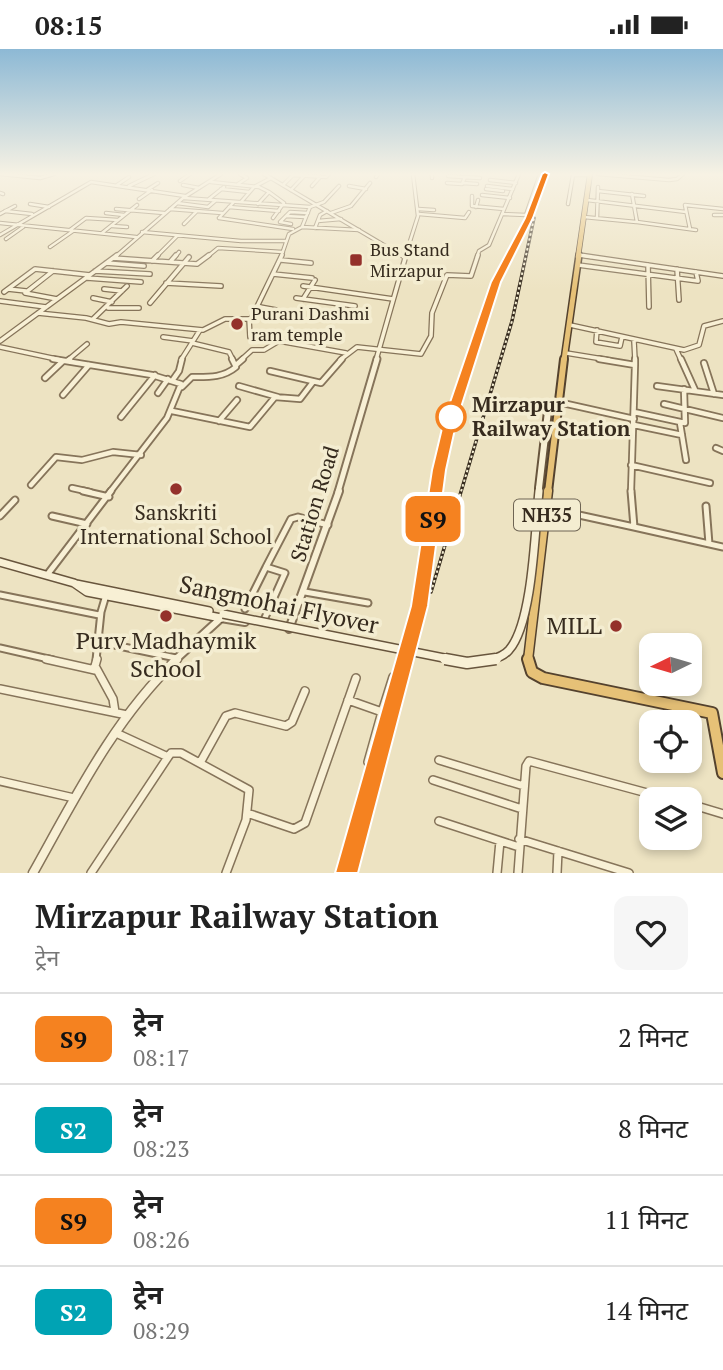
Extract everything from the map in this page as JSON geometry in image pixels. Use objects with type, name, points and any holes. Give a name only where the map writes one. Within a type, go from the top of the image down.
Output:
[{"type":"highway","name":"NH35","points":[[585,212],[558,402],[548,507],[528,655],[532,671],[542,678],[717,714],[723,773]]},
{"type":"main road","name":"Sangmohai Flyover","points":[[74,583],[222,616],[467,663],[494,659],[509,651],[523,621],[548,411],[558,402]]},
{"type":"main road","points":[[1,564],[74,583],[87,592],[222,616]]},
{"type":"street","points":[[16,212],[35,215]]},
{"type":"street","points":[[0,235],[39,212]]},
{"type":"street","points":[[102,233],[127,212]]},
{"type":"street","points":[[158,212],[164,213]]},
{"type":"street","points":[[184,224],[196,212]]},
{"type":"street","points":[[214,212],[220,213]]},
{"type":"street","points":[[230,220],[237,212]]},
{"type":"street","points":[[249,222],[257,212]]},
{"type":"street","points":[[272,219],[278,212]]},
{"type":"street","points":[[289,212],[280,222],[291,224]]},
{"type":"street","points":[[293,212],[307,215]]},
{"type":"street","points":[[315,228],[321,213],[325,212]]},
{"type":"street","points":[[330,212],[405,257]]},
{"type":"street","name":"Station Road","points":[[222,616],[290,629],[328,525],[418,212]]},
{"type":"street","points":[[428,212],[465,218],[469,212]]},
{"type":"street","points":[[270,371],[323,382],[347,353],[357,347],[380,348],[414,355],[423,353],[431,336],[433,309],[447,275],[471,276],[479,251],[489,245],[503,212]]},
{"type":"street","points":[[597,212],[597,218]]},
{"type":"street","points":[[635,212],[637,222]]},
{"type":"street","points":[[686,212],[690,229]]},
{"type":"street","points":[[106,213],[124,215]]},
{"type":"street","points":[[0,341],[113,258],[164,213]]},
{"type":"street","points":[[211,219],[220,213]]},
{"type":"street","points":[[220,213],[220,219],[294,229],[302,227],[359,230]]},
{"type":"street","points":[[285,216],[307,215]]},
{"type":"street","points":[[302,227],[307,215]]},
{"type":"street","points":[[714,215],[723,215]]},
{"type":"street","points":[[289,228],[295,217]]},
{"type":"street","points":[[584,217],[696,230]]},
{"type":"street","points":[[51,247],[88,218],[118,220]]},
{"type":"street","points":[[318,221],[341,219]]},
{"type":"street","points":[[0,223],[136,237]]},
{"type":"street","points":[[6,239],[24,226]]},
{"type":"street","points":[[111,226],[127,227]]},
{"type":"street","points":[[158,393],[170,380],[201,330],[225,319],[248,319],[260,307],[281,260],[285,241],[294,229]]},
{"type":"street","points":[[141,232],[285,241]]},
{"type":"street","points":[[152,261],[177,236]]},
{"type":"street","points":[[113,258],[200,264],[220,248],[283,252]]},
{"type":"street","points":[[170,262],[179,252]]},
{"type":"street","points":[[579,255],[723,276]]},
{"type":"street","points":[[150,303],[189,257]]},
{"type":"street","points":[[281,260],[312,263]]},
{"type":"street","points":[[106,263],[144,266]]},
{"type":"street","points":[[577,265],[698,281],[696,272]]},
{"type":"street","points":[[648,265],[649,307]]},
{"type":"street","points":[[677,269],[679,300]]},
{"type":"street","points":[[53,271],[26,291],[6,290],[32,270],[53,271],[90,275]]},
{"type":"street","points":[[95,271],[150,274]]},
{"type":"street","points":[[273,274],[314,279],[303,299]]},
{"type":"street","points":[[86,278],[141,282]]},
{"type":"street","points":[[165,283],[221,286]]},
{"type":"street","points":[[93,319],[127,286]]},
{"type":"street","points":[[303,286],[393,299]]},
{"type":"street","points":[[104,289],[122,291]]},
{"type":"street","points":[[314,300],[321,289]]},
{"type":"street","points":[[325,302],[332,290]]},
{"type":"street","points":[[26,291],[28,295],[57,299]]},
{"type":"street","points":[[335,303],[342,292]]},
{"type":"street","points":[[93,298],[113,302]]},
{"type":"street","points":[[296,298],[355,306]]},
{"type":"street","points":[[0,300],[46,307]]},
{"type":"street","points":[[260,307],[276,310]]},
{"type":"street","points":[[107,308],[139,308]]},
{"type":"street","points":[[38,313],[93,319],[109,324],[121,322],[201,330]]},
{"type":"street","points":[[255,313],[296,318]]},
{"type":"street","points":[[248,319],[250,337]]},
{"type":"street","points":[[570,325],[609,332],[634,341],[690,349],[699,345],[704,326],[723,321]]},
{"type":"street","points":[[597,330],[595,341],[621,346],[622,337]]},
{"type":"street","points":[[608,344],[609,332]]},
{"type":"street","points":[[163,338],[192,342],[229,352],[236,365]]},
{"type":"street","points":[[47,575],[141,454],[172,411],[182,387],[192,377],[222,376],[232,371],[252,350],[264,350],[279,341],[347,353]]},
{"type":"street","points":[[634,341],[634,422],[630,482],[634,527]]},
{"type":"street","points":[[45,379],[87,344]]},
{"type":"street","points":[[0,347],[64,361],[155,375],[182,387]]},
{"type":"street","points":[[676,349],[695,391]]},
{"type":"street","points":[[607,351],[607,360]]},
{"type":"street","points":[[566,353],[635,365]]},
{"type":"street","points":[[704,363],[714,394]]},
{"type":"street","points":[[63,395],[89,365]]},
{"type":"street","points":[[121,417],[155,375]]},
{"type":"street","points":[[239,386],[278,397],[300,399],[313,381]]},
{"type":"street","points":[[657,386],[723,395]]},
{"type":"street","points":[[634,412],[685,423],[684,389]]},
{"type":"street","points":[[172,411],[253,426],[278,397]]},
{"type":"street","points":[[219,421],[237,400]]},
{"type":"street","points":[[558,402],[682,435]]},
{"type":"street","points":[[664,404],[723,418]]},
{"type":"street","points":[[680,423],[686,460]]},
{"type":"street","points":[[716,448],[723,451]]},
{"type":"street","points":[[32,485],[56,457],[79,461],[113,451],[141,454]]},
{"type":"street","points":[[631,465],[710,483]]},
{"type":"street","points":[[72,488],[109,497]]},
{"type":"street","points":[[0,516],[15,500]]},
{"type":"street","points":[[706,506],[709,544]]},
{"type":"street","points":[[548,507],[723,547]]},
{"type":"street","points":[[52,516],[87,524]]},
{"type":"street","points":[[245,608],[291,519],[298,517],[328,525]]},
{"type":"street","points":[[262,625],[285,573],[266,567]]},
{"type":"street","points":[[305,592],[368,603]]},
{"type":"street","points":[[0,595],[99,615]]},
{"type":"street","points":[[106,595],[99,615],[100,642],[95,670],[113,699],[115,712]]},
{"type":"street","points":[[33,873],[75,798],[127,715],[176,658],[222,616]]},
{"type":"street","points":[[100,642],[176,658]]},
{"type":"street","points":[[0,648],[95,670]]},
{"type":"street","points":[[368,762],[393,677]]},
{"type":"street","points":[[247,813],[294,829],[305,823],[356,678]]},
{"type":"street","points":[[0,688],[127,715]]},
{"type":"street","points":[[200,763],[226,716],[235,713],[286,726],[292,722],[304,691]]},
{"type":"street","points":[[348,700],[382,712]]},
{"type":"street","points":[[116,733],[168,757]]},
{"type":"street","points":[[91,873],[168,757],[175,752],[249,790],[247,813],[226,873]]},
{"type":"street","points":[[439,760],[524,786]]},
{"type":"street","points":[[518,873],[526,762],[534,761],[639,790]]},
{"type":"street","points":[[0,781],[75,798]]},
{"type":"street","points":[[433,781],[522,809]]},
{"type":"street","points":[[702,808],[723,814]]},
{"type":"street","points":[[439,821],[500,841],[558,851],[629,873]]},
{"type":"street","points":[[497,873],[500,841]]},
{"type":"street","points":[[557,873],[558,851]]},
{"type":"railway","points":[[405,660],[420,606],[439,470],[450,420],[496,282],[531,212]]},
{"type":"railway","points":[[431,592],[512,321],[534,218]]},
{"type":"railway","points":[[347,873],[406,659]]},
{"type":"train","name":"S9","points":[[347,873],[425,584],[446,433],[496,282],[531,212]]},
{"type":"place","name":"Bus Stand Mirzapur","points":[[356,260]]},
{"type":"place","name":"Purani Dashmi ram temple","points":[[237,324]]},
{"type":"place","name":"Mirzapur Railway Station","points":[[451,417]]},
{"type":"place","name":"Sanskriti International School","points":[[176,489]]},
{"type":"place","name":"Purv Madhaymik School","points":[[166,616]]},
{"type":"place","name":"MILL","points":[[616,626]]}]
